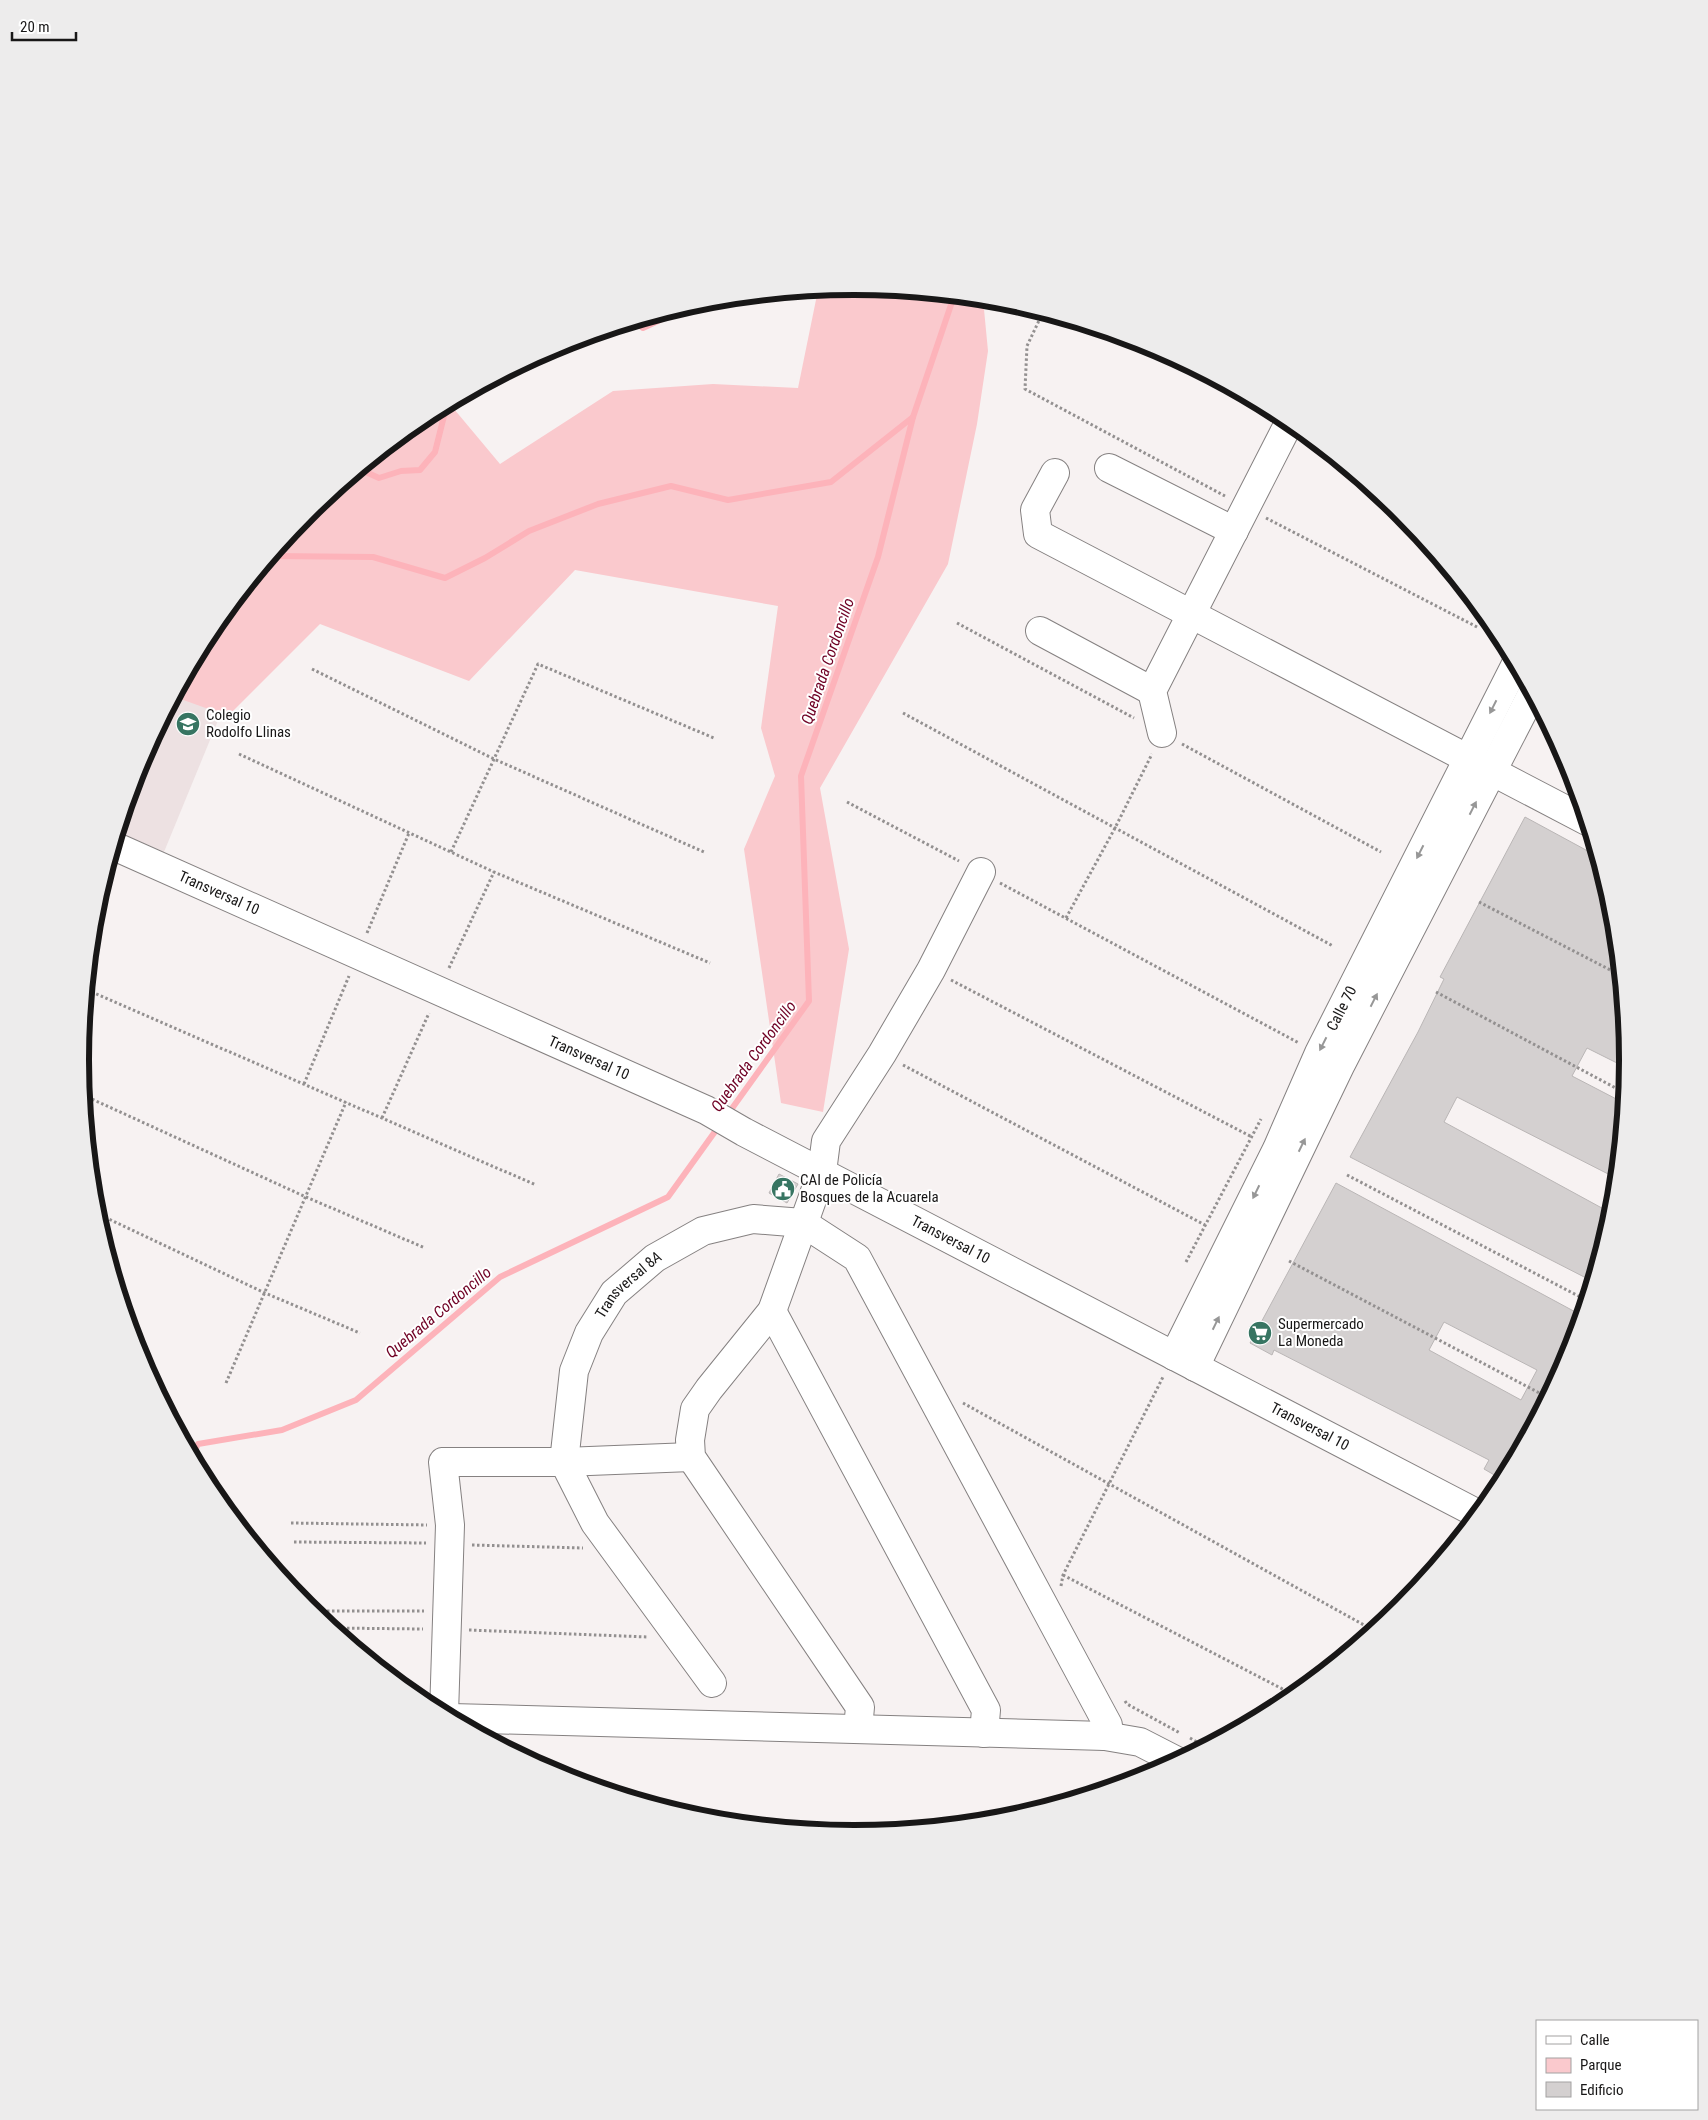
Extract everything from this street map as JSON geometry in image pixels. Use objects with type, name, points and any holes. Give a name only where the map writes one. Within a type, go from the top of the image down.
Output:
[{"type":"street","points":[[1162,733],[1152,691],[1286,429]]},
{"type":"street","points":[[1109,468],[1234,531]]},
{"type":"street","points":[[1055,473],[1035,510],[1038,534],[1466,760],[1580,818]]},
{"type":"street","points":[[1040,631],[1152,691]]},
{"type":"street","name":"Calle 70","points":[[1185,1361],[1319,1053],[1513,670]]},
{"type":"street","name":"Calle 70","points":[[1185,1361],[1529,700]]},
{"type":"street","name":"Transversal 10","points":[[119,848],[706,1110],[744,1132],[1472,1511]]},
{"type":"street","points":[[858,1729],[860,1707],[691,1457],[690,1440],[695,1409],[709,1388],[772,1311],[822,1172],[826,1141],[882,1054],[930,970],[980,872]]},
{"type":"street","name":"Transversal 8A","points":[[564,1462],[574,1371],[589,1333],[614,1293],[655,1258],[703,1231],[753,1220],[803,1223]]},
{"type":"street","points":[[803,1223],[856,1258],[1108,1725],[1105,1736]]},
{"type":"street","points":[[772,1311],[986,1710],[984,1733]]},
{"type":"street","points":[[443,1705],[437,1623],[450,1525],[443,1462],[564,1462],[691,1457]]},
{"type":"street","points":[[564,1462],[596,1523],[712,1683]]},
{"type":"street","points":[[464,1718],[1105,1736],[1140,1742],[1170,1756]]},
{"type":"path","points":[[1025,389],[1027,346],[1040,318]]},
{"type":"path","points":[[957,623],[1381,852]]},
{"type":"path","points":[[451,852],[538,664],[714,738]]},
{"type":"path","points":[[312,669],[494,759],[704,852]]},
{"type":"path","points":[[902,713],[1333,946]]},
{"type":"path","points":[[1066,918],[1115,828],[1162,733]]},
{"type":"path","points":[[240,754],[494,872],[710,963]]},
{"type":"path","points":[[847,802],[1302,1044]]},
{"type":"path","points":[[304,1084],[409,833]]},
{"type":"path","points":[[382,1118],[438,990],[494,872]]},
{"type":"path","points":[[1479,902],[1614,972]]},
{"type":"path","points":[[930,970],[1277,1149]]},
{"type":"path","points":[[92,992],[536,1185]]},
{"type":"path","points":[[1436,992],[1618,1089]]},
{"type":"path","points":[[882,1054],[1205,1226]]},
{"type":"path","points":[[90,1097],[306,1197],[424,1248]]},
{"type":"path","points":[[226,1383],[346,1102]]},
{"type":"path","points":[[1186,1262],[1266,1112]]},
{"type":"path","points":[[1347,1175],[1581,1298]]},
{"type":"path","points":[[105,1217],[265,1294],[360,1333]]},
{"type":"path","points":[[1289,1261],[1542,1394]]},
{"type":"path","points":[[1061,1591],[1063,1575],[1109,1484],[1185,1361]]},
{"type":"path","points":[[955,1399],[1368,1627]]},
{"type":"path","points":[[291,1523],[450,1525]]},
{"type":"path","points":[[1063,1575],[1286,1691]]},
{"type":"path","points":[[326,1613],[437,1623],[678,1638]]},
{"type":"path","points":[[341,1628],[437,1623]]},
{"type":"path","points":[[1122,1696],[1127,1704],[1198,1743]]},
{"type":"shaded area","name":"Colegio Rodolfo Llinas","points":[[194,672],[233,684],[164,852],[123,834],[147,767]]},
{"type":"green space","points":[[817,296],[904,296],[984,306],[988,351],[977,424],[948,564],[820,788],[849,949],[823,1112],[781,1103],[744,849],[775,776],[761,728],[778,606],[575,570],[469,681],[320,624],[228,716],[180,699],[191,677],[218,635],[247,594],[279,555],[349,485],[388,453],[453,408],[500,464],[613,391],[713,384],[798,388]]},
{"type":"building","points":[[1525,817],[1590,852],[1605,911],[1613,960],[1618,1010],[1619,1064],[1587,1048],[1572,1076],[1618,1100],[1611,1175],[1457,1097],[1444,1122],[1605,1210],[1587,1278],[1350,1157],[1418,1032],[1444,979],[1440,977]]},
{"type":"building","name":"CAI de Policía Bosques de la Acuarela","points":[[779,1174],[798,1184],[787,1203],[769,1193]]},
{"type":"building","points":[[1336,1183],[1576,1313],[1561,1353],[1540,1398],[1517,1443],[1496,1476],[1484,1469],[1489,1460],[1274,1350],[1272,1355],[1250,1343]],"holes":[[[1444,1322],[1537,1370],[1521,1400],[1429,1350]]]},
{"type":"waterway","name":"Quebrada Cordoncillo","points":[[728,1114],[809,1001],[801,776],[878,557],[913,417],[952,301]]},
{"type":"waterway","points":[[640,326],[643,328],[660,320]]},
{"type":"waterway","points":[[365,472],[379,478],[401,471],[420,470],[435,452],[444,414]]},
{"type":"waterway","points":[[278,556],[373,557],[445,578],[485,558],[529,531],[598,504],[671,486],[728,500],[831,482],[913,417]]},
{"type":"waterway","name":"Quebrada Cordoncillo","points":[[195,1449],[198,1444],[282,1430],[356,1400],[500,1277],[668,1197],[719,1126]]},
{"type":"place","name":"Colegio Rodolfo Llinas","points":[[188,724]]},
{"type":"place","name":"CAI de Policía Bosques de la Acuarela","points":[[783,1189]]},
{"type":"place","name":"Supermercado La Moneda","points":[[1260,1333]]}]
